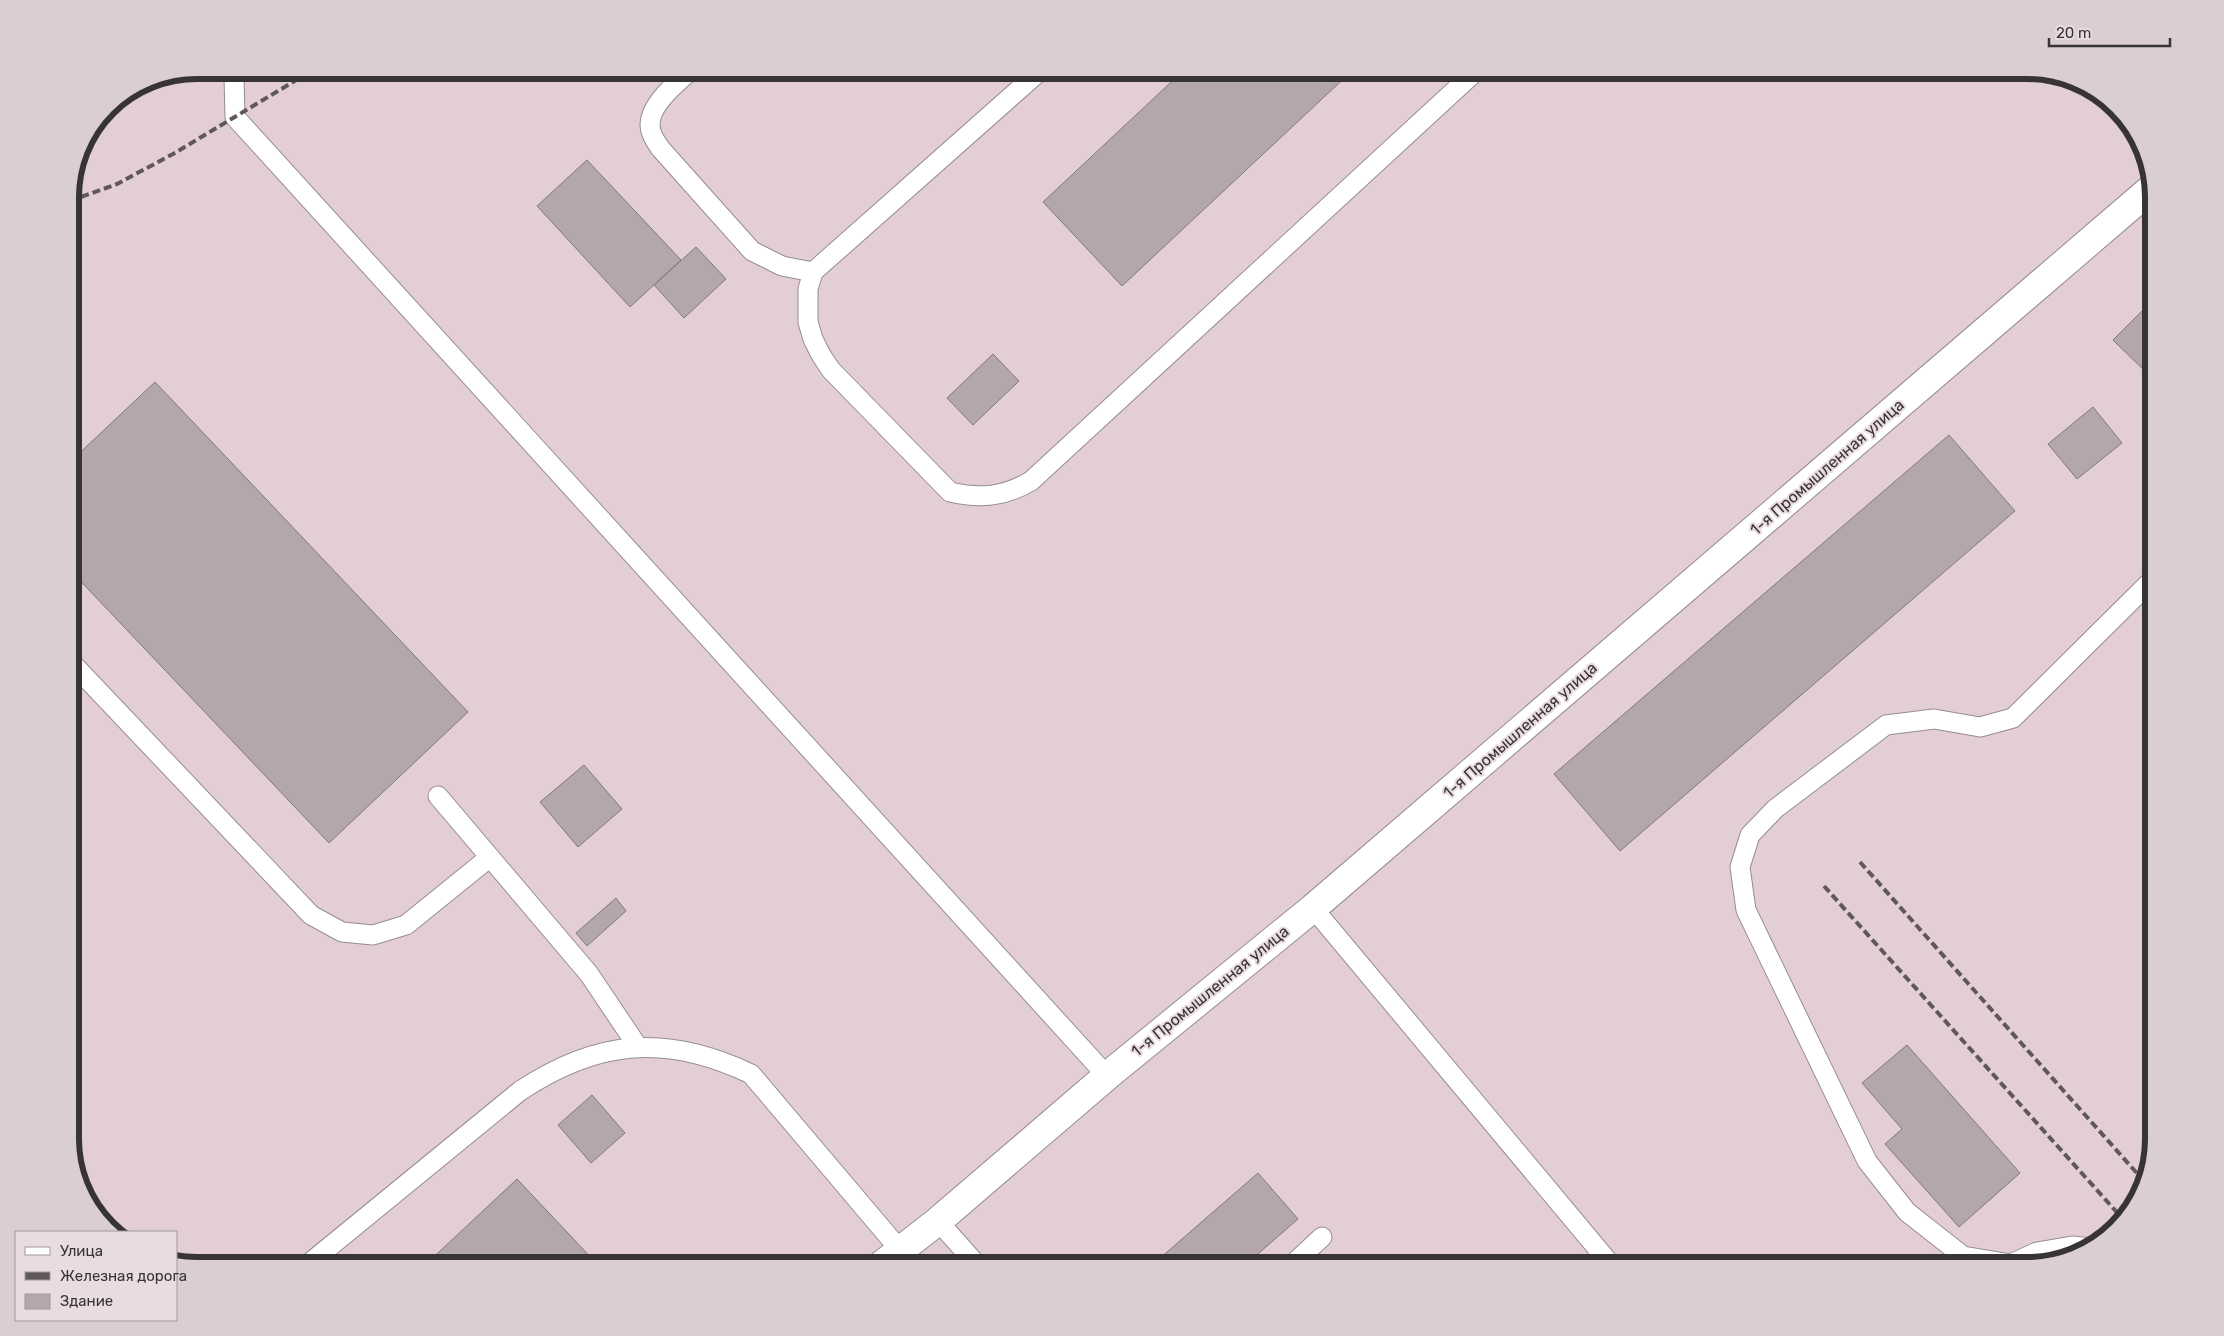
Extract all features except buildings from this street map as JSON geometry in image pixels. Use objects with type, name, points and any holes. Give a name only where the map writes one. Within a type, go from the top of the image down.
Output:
[{"type":"main road","name":"1-я Промышленная улица","points":[[891,1257],[938,1221],[1107,1076],[1313,908],[2145,194]]},
{"type":"lane","points":[[232,79],[235,117],[1107,1076]]},
{"type":"lane","points":[[681,79],[666,93],[652,113],[650,130],[660,148],[752,252],[782,266],[812,272]]},
{"type":"lane","points":[[1031,79],[812,272],[808,288],[808,322],[813,339],[831,370],[950,492],[984,498],[1000,496],[1016,490],[1044,470],[1467,79]]},
{"type":"lane","points":[[1969,1257],[1963,1256],[1907,1212],[1867,1161],[1746,910],[1740,867],[1750,835],[1775,810],[1886,725],[1934,718],[1980,727],[2013,718],[2145,587]]},
{"type":"lane","points":[[79,670],[311,915],[342,932],[373,935],[406,925],[490,857]]},
{"type":"lane","points":[[438,796],[589,974],[638,1047]]},
{"type":"lane","points":[[1313,908],[1604,1257]]},
{"type":"lane","points":[[317,1257],[527,1086],[547,1073],[576,1060],[606,1051],[638,1047],[667,1048],[696,1053],[724,1062],[751,1074],[889,1257]]},
{"type":"lane","points":[[938,1221],[970,1257]]},
{"type":"lane","points":[[1301,1257],[1322,1237]]},
{"type":"lane","points":[[2027,1257],[2037,1252],[2075,1246]]},
{"type":"shaded area","points":[[197,79],[2027,79],[2058,83],[2086,95],[2111,113],[2125,131],[2139,159],[2145,189],[2145,1139],[2141,1170],[2129,1198],[2111,1223],[2086,1241],[2058,1253],[2027,1257],[197,1257],[178,1255],[178,1231],[123,1231],[103,1211],[91,1192],[81,1162],[79,1147],[79,189],[83,166],[91,144],[103,125],[125,103],[144,91],[166,83]]},
{"type":"railway","points":[[79,198],[117,184],[173,154],[298,79]]},
{"type":"railway","points":[[1860,862],[2139,1176]]},
{"type":"railway","points":[[1824,886],[2118,1214]]}]
